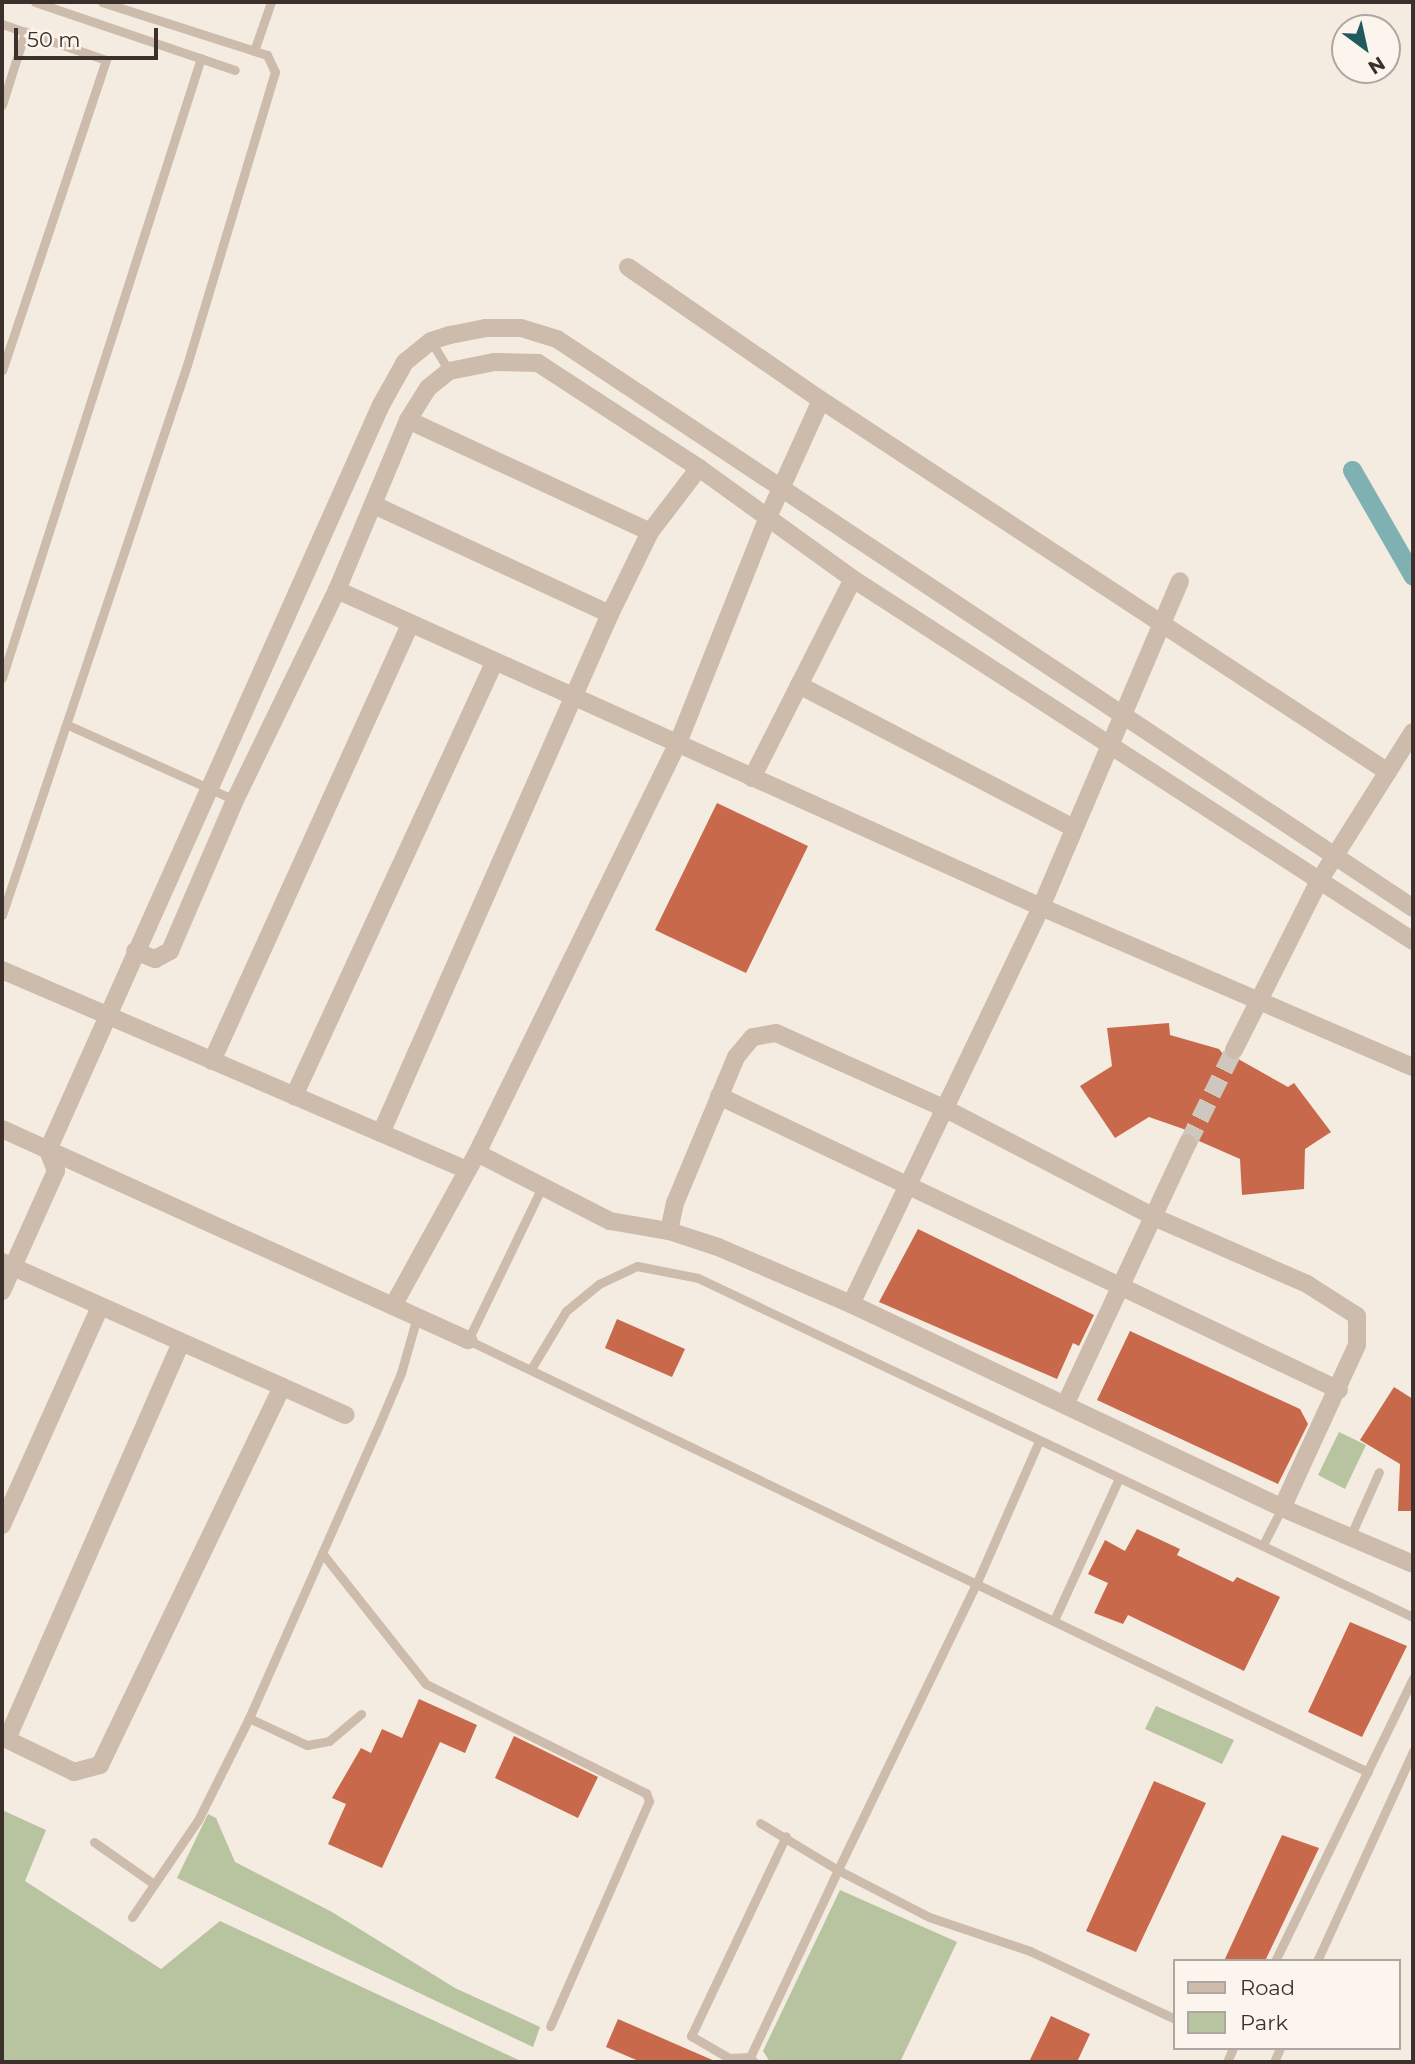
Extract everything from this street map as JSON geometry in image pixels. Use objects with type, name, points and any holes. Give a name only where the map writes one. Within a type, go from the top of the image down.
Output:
[{"type":"street","points":[[628,267],[821,400],[1388,772]]},
{"type":"street","points":[[2,1291],[8,1264],[56,1171],[48,1150],[106,1015],[381,405],[405,362],[431,341],[485,328],[522,328],[557,340],[1121,717],[1413,908]]},
{"type":"street","points":[[135,951],[155,959],[170,951],[235,800],[337,590],[408,420],[428,388],[449,372],[495,362],[538,363],[699,468],[853,579],[1413,941]]},
{"type":"street","points":[[393,1306],[477,1153],[678,743],[768,517],[821,400]]},
{"type":"street","points":[[408,420],[650,532]]},
{"type":"street","points":[[381,1133],[610,614],[650,532],[699,468]]},
{"type":"street","points":[[374,505],[610,614]]},
{"type":"street","points":[[752,778],[853,579]]},
{"type":"street","points":[[851,1304],[1041,907],[1180,581]]},
{"type":"street","points":[[337,590],[494,664],[678,743],[1041,907],[1256,1002],[1413,1067]]},
{"type":"street","points":[[212,1061],[410,626]]},
{"type":"street","points":[[294,1096],[494,664]]},
{"type":"street","points":[[799,685],[1074,828]]},
{"type":"street","points":[[1234,1050],[1319,881],[1413,732]]},
{"type":"street","points":[[2,970],[467,1170]]},
{"type":"street","points":[[669,1231],[675,1203],[736,1057],[753,1037],[776,1033],[944,1108],[1156,1217],[1307,1284],[1357,1316],[1357,1345],[1339,1390],[1282,1508]]},
{"type":"street","points":[[719,1097],[1339,1390]]},
{"type":"street","points":[[2,1129],[468,1340]]},
{"type":"street","points":[[1065,1405],[1156,1217],[1188,1143]]},
{"type":"street","points":[[477,1153],[610,1220],[669,1231],[851,1304],[1282,1508],[1413,1563]]},
{"type":"street","points":[[8,1264],[345,1415]]},
{"type":"street","points":[[2,1525],[100,1307]]},
{"type":"street","points":[[181,1342],[4,1738],[74,1772],[100,1765],[282,1387]]},
{"type":"lane","points":[[35,2],[235,70]]},
{"type":"lane","points":[[2,915],[187,365],[275,72],[273,60],[254,51],[102,2]]},
{"type":"lane","points":[[254,51],[271,2]]},
{"type":"lane","points":[[2,24],[106,60],[2,370]]},
{"type":"lane","points":[[2,105],[25,32]]},
{"type":"lane","points":[[2,678],[201,58]]},
{"type":"lane","points":[[431,341],[449,372]]},
{"type":"lane","points":[[68,725],[235,800]]},
{"type":"lane","points":[[542,1188],[468,1340],[1055,1618],[1368,1772]]},
{"type":"lane","points":[[531,1369],[574,1304],[599,1284],[628,1270],[654,1267],[698,1278],[1039,1441],[1264,1544],[1413,1617]]},
{"type":"lane","points":[[132,1917],[198,1820],[249,1718],[401,1373],[416,1317]]},
{"type":"lane","points":[[786,1836],[691,2036],[729,2057],[752,2059],[838,1870],[977,1582],[1039,1441]]},
{"type":"lane","points":[[1350,1537],[1379,1472]]},
{"type":"lane","points":[[1055,1618],[1119,1478]]},
{"type":"lane","points":[[1264,1544],[1282,1508]]},
{"type":"lane","points":[[322,1553],[426,1684],[646,1793],[649,1801],[550,2026]]},
{"type":"lane","points":[[1276,1959],[1413,1678]]},
{"type":"lane","points":[[249,1718],[307,1745],[329,1741],[361,1714]]},
{"type":"lane","points":[[1318,1959],[1413,1751]]},
{"type":"lane","points":[[760,1823],[786,1836],[838,1870],[929,1917],[1030,1951],[1174,2019]]},
{"type":"lane","points":[[94,1842],[154,1884]]},
{"type":"green space","points":[[1339,1432],[1366,1445],[1345,1489],[1318,1475]]},
{"type":"green space","points":[[1156,1706],[1234,1740],[1222,1764],[1145,1729]]},
{"type":"green space","points":[[2,1810],[46,1830],[25,1881],[161,1969],[220,1921],[523,2062],[2,2062]]},
{"type":"green space","points":[[208,1814],[216,1818],[235,1862],[332,1912],[455,1988],[540,2027],[533,2047],[177,1878]]},
{"type":"green space","points":[[840,1890],[957,1942],[900,2062],[770,2062],[763,2051]]},
{"type":"building","points":[[717,803],[808,846],[746,973],[655,930]]},
{"type":"building","points":[[1169,1023],[1170,1035],[1219,1049],[1228,1060],[1240,1060],[1288,1087],[1294,1083],[1331,1132],[1305,1149],[1304,1189],[1242,1195],[1240,1159],[1199,1141],[1192,1132],[1149,1117],[1115,1138],[1080,1086],[1112,1066],[1107,1028]]},
{"type":"building","points":[[918,1229],[1094,1315],[1079,1346],[1073,1343],[1057,1379],[879,1302]]},
{"type":"building","points":[[617,1319],[685,1349],[672,1377],[605,1348]]},
{"type":"building","points":[[1130,1331],[1300,1409],[1308,1424],[1278,1484],[1097,1400]]},
{"type":"building","points":[[1394,1387],[1413,1399],[1413,1511],[1398,1511],[1400,1464],[1360,1440]]},
{"type":"building","points":[[1137,1529],[1180,1549],[1177,1555],[1233,1582],[1237,1577],[1280,1597],[1244,1671],[1128,1615],[1123,1624],[1094,1613],[1108,1583],[1088,1574],[1105,1540],[1125,1551]]},
{"type":"building","points":[[1350,1622],[1407,1646],[1362,1737],[1308,1712]]},
{"type":"building","points":[[419,1699],[477,1725],[465,1753],[440,1742],[382,1868],[328,1844],[346,1804],[332,1798],[361,1748],[371,1753],[382,1729],[402,1738]]},
{"type":"building","points":[[514,1736],[598,1777],[578,1818],[495,1778]]},
{"type":"building","points":[[1154,1781],[1206,1803],[1136,1952],[1086,1931]]},
{"type":"building","points":[[1282,1835],[1319,1848],[1266,1959],[1225,1959]]},
{"type":"building","points":[[1051,2016],[1090,2034],[1077,2062],[1029,2062]]},
{"type":"building","points":[[618,2019],[717,2062],[641,2062],[606,2047]]},
{"type":"waterway","points":[[1352,470],[1413,576]]},
{"type":"tunnel","points":[[1188,1143],[1234,1050]]}]
